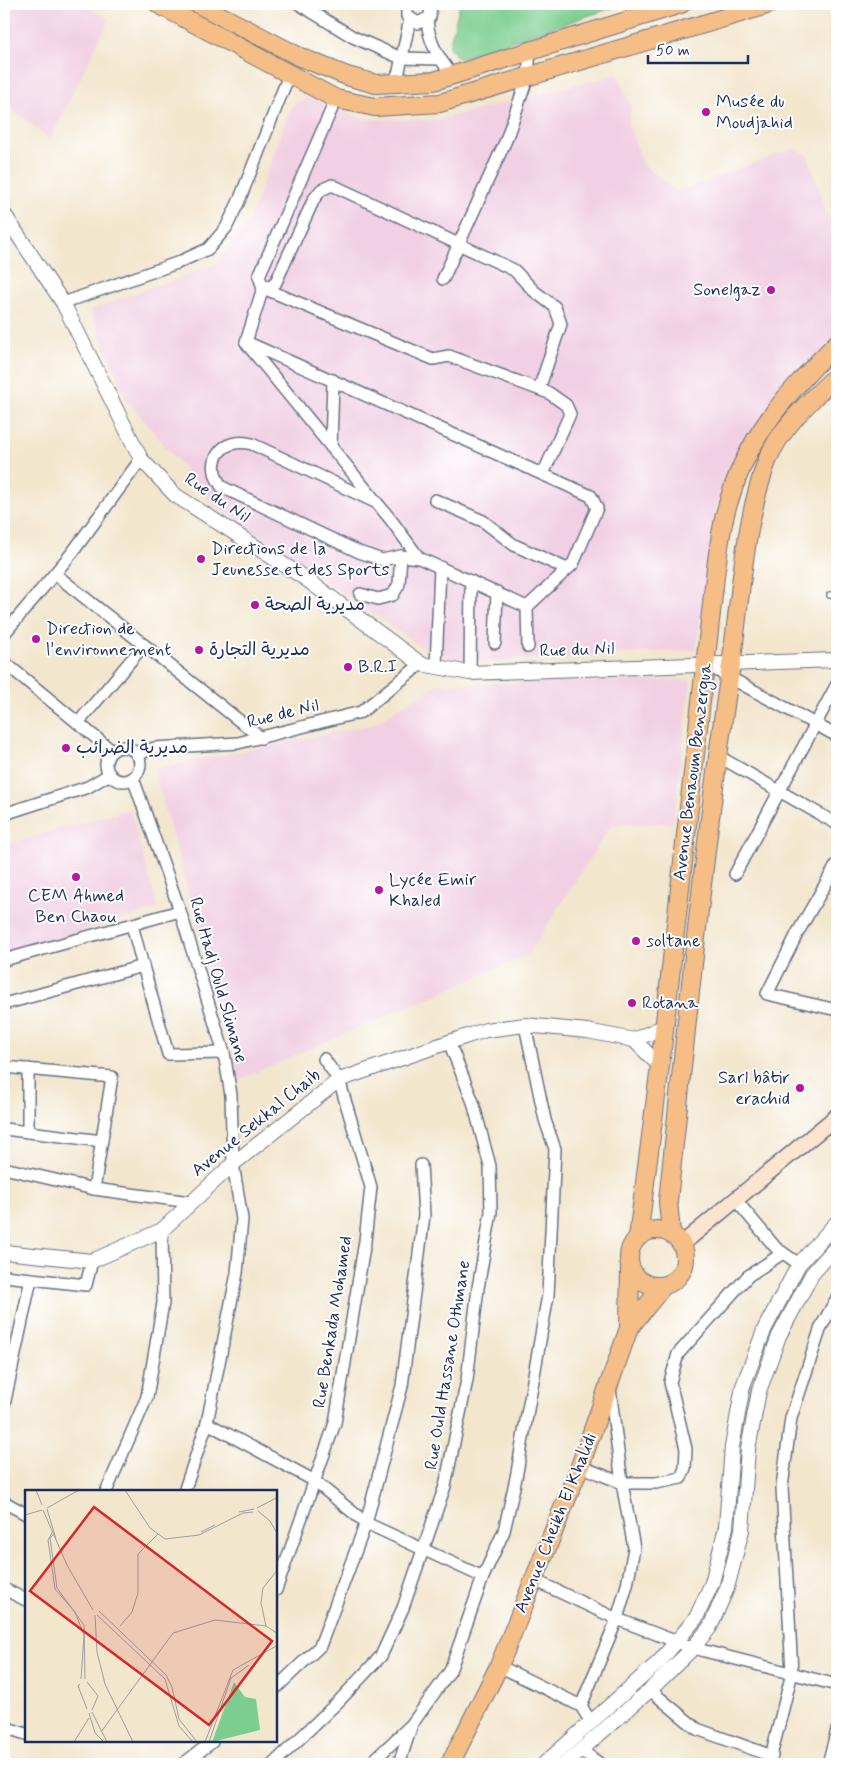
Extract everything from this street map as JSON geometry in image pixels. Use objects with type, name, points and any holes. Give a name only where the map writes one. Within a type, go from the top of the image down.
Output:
[{"type":"main road","points":[[158,4],[336,99],[375,107],[440,103],[770,4]]},
{"type":"main road","points":[[198,4],[300,57],[347,76],[376,84],[393,85],[434,81],[680,4]]},
{"type":"main road","name":"Avenue Benaoum Benzergua","points":[[638,1236],[665,1026],[716,568],[727,508],[741,468],[754,440],[769,417],[837,343]]},
{"type":"main road","name":"Avenue Benaoum Benzergua","points":[[676,1239],[668,1201],[718,756],[740,582],[752,512],[768,459],[794,419],[837,375]]},
{"type":"main road","points":[[676,1239],[735,1199],[837,1116]]},
{"type":"main road","points":[[629,1328],[630,1251],[638,1236],[658,1229],[676,1239],[685,1254],[682,1269],[672,1281],[663,1286],[643,1282],[635,1276],[630,1267]]},
{"type":"main road","name":"Avenue Cheikh El Khalidi","points":[[450,1764],[499,1666],[580,1466],[629,1328],[663,1286]]},
{"type":"street","points":[[299,4],[353,37],[401,58],[440,59]]},
{"type":"street","points":[[406,4],[405,11],[410,19],[418,23],[427,20],[432,13],[431,4]]},
{"type":"street","points":[[393,85],[410,19]]},
{"type":"street","points":[[427,20],[428,34],[440,59],[452,75]]},
{"type":"street","points":[[442,279],[506,140],[528,76],[530,50]]},
{"type":"street","points":[[62,303],[177,263],[208,249],[226,228],[239,201],[289,75]]},
{"type":"street","points":[[246,342],[263,288],[260,276],[336,99]]},
{"type":"street","points":[[263,288],[275,284],[314,199],[322,190],[332,185],[514,270],[534,291],[555,307],[562,324],[539,389]]},
{"type":"street","name":"Rue du Nil","points":[[4,214],[62,303],[142,459],[175,495],[306,579],[421,664],[470,673],[705,664],[730,671],[837,660]]},
{"type":"street","points":[[263,288],[433,359],[450,356],[549,393],[566,404],[570,414],[543,474]]},
{"type":"street","points":[[246,342],[591,496],[597,508],[573,564],[527,607],[528,646]]},
{"type":"street","points":[[246,342],[419,558]]},
{"type":"street","points":[[331,448],[333,380]]},
{"type":"street","points":[[375,502],[252,444],[239,440],[228,443],[218,455],[215,465],[216,479],[222,487],[359,552],[382,560],[401,556],[419,558],[527,607]]},
{"type":"street","points":[[4,634],[55,574],[142,459]]},
{"type":"street","points":[[435,500],[483,521],[514,545],[567,569]]},
{"type":"street","points":[[360,594],[378,599],[393,595],[399,584],[401,556]]},
{"type":"street","points":[[436,667],[440,567]]},
{"type":"street","points":[[55,574],[261,738]]},
{"type":"street","points":[[470,673],[471,580]]},
{"type":"street","points":[[495,643],[497,592]]},
{"type":"street","points":[[78,723],[144,645]]},
{"type":"street","points":[[4,662],[112,751]]},
{"type":"street","name":"Rue de Nil","points":[[137,756],[154,748],[238,744],[361,712],[421,664]]},
{"type":"street","points":[[730,671],[837,736]]},
{"type":"street","points":[[735,874],[817,725],[837,684]]},
{"type":"street","points":[[127,748],[137,756],[139,769],[133,778],[122,781],[110,774],[107,761],[112,751],[127,748]]},
{"type":"street","points":[[718,756],[837,824]]},
{"type":"street","points":[[4,814],[88,787],[110,774]]},
{"type":"street","name":"Rue Hadj Ould Slimane","points":[[133,778],[180,911],[224,1053],[231,1095],[233,1164],[242,1219],[238,1255],[207,1423],[185,1490]]},
{"type":"street","points":[[837,864],[798,932],[767,994],[837,1010]]},
{"type":"street","points":[[4,960],[180,911]]},
{"type":"street","points":[[132,924],[168,1054],[224,1053]]},
{"type":"street","points":[[4,1004],[143,966]]},
{"type":"street","points":[[370,1764],[412,1724],[450,1671],[483,1577],[504,1531],[516,1478],[548,1296],[555,1149],[545,1120],[525,1025]]},
{"type":"street","name":"Avenue Sekkal Chaib","points":[[4,1252],[92,1261],[162,1230],[233,1164],[338,1080],[449,1042],[486,1030],[525,1025],[587,1031],[634,1040]]},
{"type":"street","points":[[660,1066],[634,1040],[665,1026]]},
{"type":"street","name":"Rue Ould Hassane Othmane","points":[[272,1764],[339,1701],[381,1656],[404,1608],[445,1486],[467,1380],[478,1288],[491,1212],[490,1166],[473,1102],[449,1042]]},
{"type":"street","name":"Rue Benkada Mohamed","points":[[278,1586],[313,1480],[335,1423],[365,1241],[371,1187],[338,1080],[324,1059]]},
{"type":"street","points":[[4,1064],[28,1069],[112,1077],[94,1189]]},
{"type":"street","points":[[28,1069],[28,1132]]},
{"type":"street","points":[[4,1129],[102,1140]]},
{"type":"street","points":[[278,1686],[320,1646],[366,1523],[402,1386],[424,1214],[421,1164]]},
{"type":"street","points":[[4,1168],[94,1189],[190,1202]]},
{"type":"street","points":[[735,1199],[783,1253],[799,1264]]},
{"type":"street","points":[[544,1764],[678,1642],[696,1618],[712,1583],[726,1527],[732,1447],[743,1386],[765,1328],[799,1264],[837,1222]]},
{"type":"street","points":[[107,1490],[147,1397],[164,1303],[162,1230]]},
{"type":"street","points":[[565,1764],[650,1690],[693,1648],[710,1626],[727,1588],[742,1530],[748,1449],[759,1391],[780,1336],[812,1274],[837,1246]]},
{"type":"street","points":[[580,1466],[622,1482],[656,1483],[681,1478],[685,1468],[686,1450],[670,1382],[678,1354],[748,1276],[783,1253]]},
{"type":"street","points":[[4,1276],[86,1285],[92,1261]]},
{"type":"street","points":[[4,1405],[31,1279]]},
{"type":"street","points":[[650,1690],[697,1729],[771,1760],[792,1673],[782,1487],[791,1418],[821,1327],[837,1298]]},
{"type":"street","points":[[581,1706],[617,1618],[628,1585],[634,1548],[622,1482],[609,1385]]},
{"type":"street","points":[[207,1423],[313,1480],[366,1523],[483,1577]]},
{"type":"street","points":[[4,1502],[25,1513]]},
{"type":"street","points":[[534,1580],[617,1618],[693,1648],[837,1685]]},
{"type":"street","points":[[4,1589],[25,1600]]},
{"type":"street","points":[[499,1666],[581,1706],[591,1722]]},
{"type":"street","points":[[399,1764],[412,1724]]},
{"type":"street","points":[[4,1727],[25,1734]]},
{"type":"street","points":[[828,1764],[837,1730]]},
{"type":"street","points":[[183,1764],[211,1743]]},
{"type":"street","points":[[581,1750],[600,1764]]},
{"type":"lane","points":[[830,595],[837,595]]},
{"type":"shaded area","points":[[4,4],[83,4],[109,19],[50,140],[4,103]]},
{"type":"shaded area","points":[[618,74],[631,108],[628,125],[643,164],[676,192],[794,148],[808,155],[837,246],[837,334],[756,425],[738,449],[717,502],[696,650],[460,662],[420,646],[214,504],[126,399],[90,310],[216,264],[250,220],[290,108],[306,97],[365,119],[437,120]]},
{"type":"shaded area","name":"Lycée Emir Khaled","points":[[691,680],[673,823],[611,825],[528,955],[240,1079],[154,769],[372,725],[437,684]]},
{"type":"shaded area","name":"CEM Ahmed Ben Chaou","points":[[130,809],[158,909],[4,953],[4,845]]},
{"type":"green space","points":[[460,4],[623,4],[459,59],[449,47]]},
{"type":"place","name":"Musée du Moudjahid","points":[[706,112]]},
{"type":"place","name":"Sonelgaz","points":[[771,290]]},
{"type":"place","name":"Directions de la Jeunesse et des Sports","points":[[201,559]]},
{"type":"place","name":"مديرية الصحة","points":[[255,605]]},
{"type":"place","name":"Direction de l'environnement","points":[[36,639]]},
{"type":"place","name":"مديرية التجارة","points":[[199,650]]},
{"type":"place","name":"B.R.I","points":[[348,667]]},
{"type":"place","name":"مديرية الضرائب","points":[[66,748]]},
{"type":"place","name":"CEM Ahmed Ben Chaou","points":[[76,877]]},
{"type":"place","name":"Lycée Emir Khaled","points":[[379,890]]},
{"type":"place","name":"soltane","points":[[636,941]]},
{"type":"place","name":"Rotana","points":[[632,1003]]},
{"type":"place","name":"Sarl bâtir erachid","points":[[800,1088]]}]
